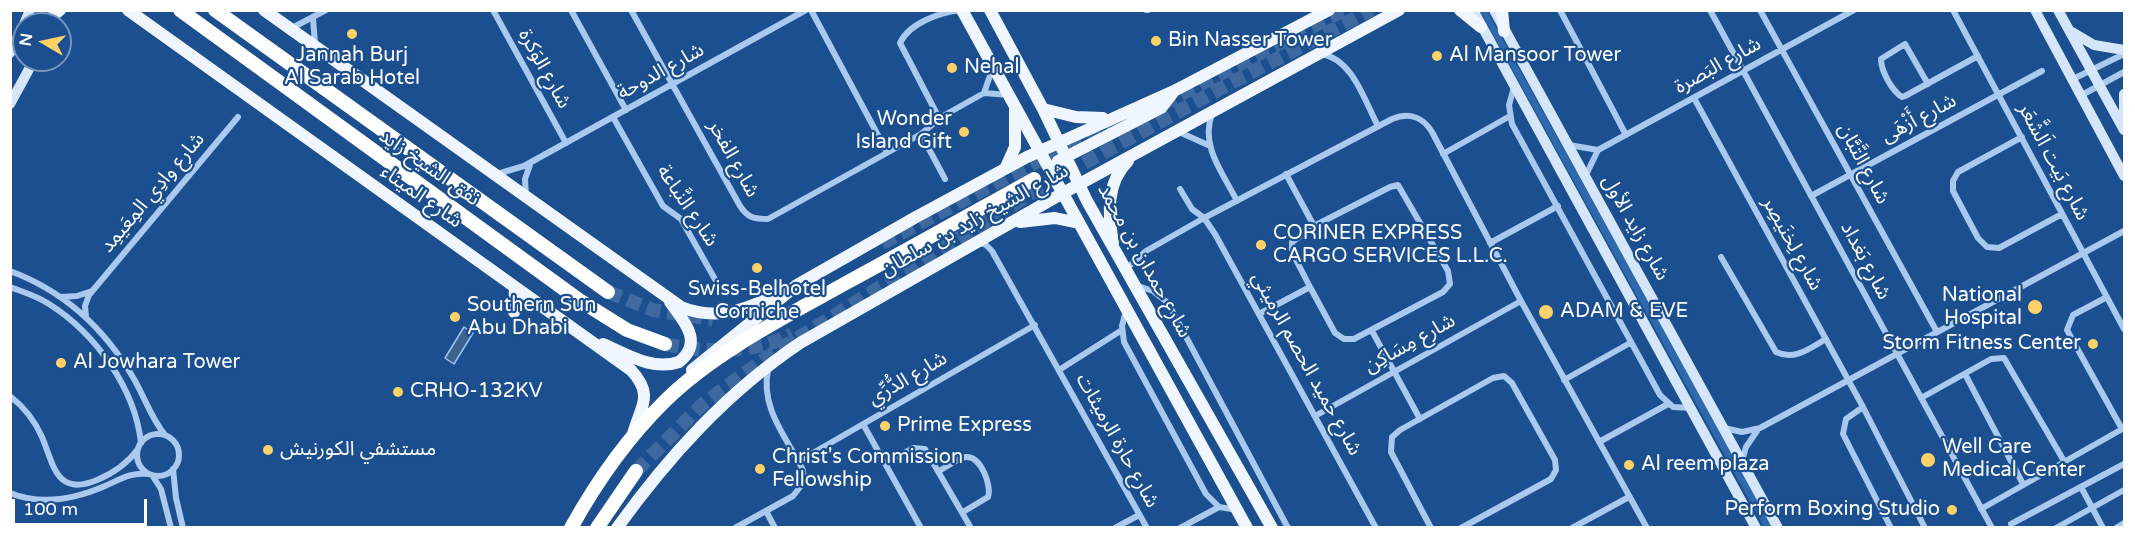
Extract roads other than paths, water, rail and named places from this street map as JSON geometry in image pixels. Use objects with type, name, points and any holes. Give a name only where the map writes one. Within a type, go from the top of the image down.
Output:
[{"type":"highway","name":"نفق الشيخ زايد","points":[[180,10],[579,300],[627,330],[665,344]]},
{"type":"highway","name":"نفق الشيخ زايد","points":[[215,10],[608,291]]},
{"type":"highway","points":[[667,399],[705,369],[766,328],[1034,179]]},
{"type":"highway","name":"شارع الشيخ زايد بن سلطان","points":[[571,528],[608,467],[667,399]]},
{"type":"highway","points":[[597,528],[636,471]]},
{"type":"main road","name":"شارع الميناء","points":[[128,10],[631,370],[640,381],[644,405],[631,439]]},
{"type":"main road","name":"شارع حمدان بن محمد","points":[[962,10],[1247,528]]},
{"type":"main road","name":"شارع حمدان بن محمد","points":[[990,10],[1116,253],[1272,528]]},
{"type":"main road","name":"شارع الشيخ زايد بن سلطان","points":[[667,399],[708,356],[797,285],[1005,168],[1107,118],[1174,91],[1329,10]]},
{"type":"main road","points":[[1460,10],[1481,27]]},
{"type":"main road","name":"شارع زايد الأول","points":[[1473,10],[1756,528]]},
{"type":"main road","name":"شارع زايد الأول","points":[[1494,10],[1778,528]]},
{"type":"main road","points":[[1502,10],[1504,31]]},
{"type":"main road","points":[[2035,10],[2124,176]]},
{"type":"main road","points":[[2058,10],[2124,129]]},
{"type":"main road","name":"شارع الشيخ زايد بن سلطان","points":[[617,528],[655,476],[695,431],[770,363],[835,322],[1063,193],[1212,114],[1317,53],[1399,11]]},
{"type":"main road","points":[[270,13],[491,174],[681,307],[697,312],[727,315],[747,309],[797,285]]},
{"type":"main road","points":[[2068,28],[2094,45],[2124,52]]},
{"type":"main road","points":[[10,104],[27,72]]},
{"type":"main road","points":[[1053,175],[1055,165],[1066,157],[1161,108],[1174,91]]},
{"type":"main road","points":[[2124,94],[2124,129]]},
{"type":"main road","points":[[1005,168],[1015,147],[1012,100]]},
{"type":"main road","points":[[1042,109],[1076,117],[1107,118]]},
{"type":"main road","points":[[1116,253],[1110,218],[1111,189],[1118,172],[1136,154]]},
{"type":"main road","points":[[999,230],[1040,218],[1079,223]]},
{"type":"main road","points":[[514,312],[515,286]]},
{"type":"main road","points":[[578,333],[648,363],[662,365],[680,362],[690,347],[691,333],[666,297]]},
{"type":"street","points":[[290,29],[326,10]]},
{"type":"street","name":"شارع الوَكرة","points":[[492,10],[566,143]]},
{"type":"street","points":[[571,10],[626,110]]},
{"type":"street","name":"شارع الفخر","points":[[632,10],[746,214],[754,219],[768,219],[921,134],[939,118],[984,93]]},
{"type":"street","name":"شارع الدوحة","points":[[491,174],[516,170],[532,162],[806,10]]},
{"type":"street","points":[[811,10],[887,152]]},
{"type":"street","points":[[939,118],[900,43],[904,34],[944,11],[962,10]]},
{"type":"street","points":[[1560,10],[1626,135]]},
{"type":"street","name":"شارع بَغداد","points":[[1710,10],[1992,528]]},
{"type":"street","name":"شارع التَّبَّان","points":[[1760,10],[1937,332]]},
{"type":"street","name":"شارع البَصرة","points":[[1598,150],[1854,10]]},
{"type":"street","name":"شارع بَيت اَلشَّعَر","points":[[1953,10],[2124,329]]},
{"type":"street","points":[[313,18],[316,47]]},
{"type":"street","points":[[1928,84],[1905,44],[1881,59],[1881,66],[1898,96],[1905,96],[1928,84],[1978,56]]},
{"type":"street","points":[[2071,80],[2124,52]]},
{"type":"street","points":[[1317,53],[1337,59],[1347,67],[1378,126]]},
{"type":"street","points":[[993,66],[984,93],[1012,100]]},
{"type":"street","name":"شارع أَزْهَى","points":[[1811,196],[2042,71]]},
{"type":"street","points":[[2080,96],[2124,72]]},
{"type":"street","points":[[1514,87],[1510,99],[1510,116],[1630,343],[1668,404],[1678,408],[1691,408]]},
{"type":"street","name":"شارع لِخنَيصِر","points":[[1694,98],[1863,407],[1925,528]]},
{"type":"street","points":[[1212,114],[1207,129],[1208,145],[1237,201]]},
{"type":"street","points":[[1126,269],[1146,251],[1286,174],[1400,116],[1415,117],[1428,126],[1521,302],[1647,528]]},
{"type":"street","points":[[1443,154],[1510,116]]},
{"type":"street","name":"شارع وادِي المِعَيمِد","points":[[86,317],[86,300],[238,117]]},
{"type":"street","name":"شارع النَّباعة","points":[[613,117],[663,206],[681,219],[716,281]]},
{"type":"street","points":[[1179,132],[1208,145]]},
{"type":"street","points":[[921,134],[945,178]]},
{"type":"street","points":[[2022,137],[1958,172],[1953,181],[1953,191],[1982,243],[1993,249],[1999,248],[2062,214]]},
{"type":"street","points":[[1569,145],[1598,150],[1586,175]]},
{"type":"street","points":[[526,198],[525,179],[532,162]]},
{"type":"street","points":[[1286,174],[1314,226]]},
{"type":"street","points":[[1395,185],[1402,187],[1448,271],[1451,281],[1446,290],[1372,331],[1354,339],[1339,337],[1292,252],[1291,245],[1296,236],[1314,226],[1395,185]]},
{"type":"street","name":"شارع حميد الحصم الرميثي","points":[[1180,189],[1192,209],[1204,218],[1376,528]]},
{"type":"street","points":[[1490,243],[1558,206]]},
{"type":"street","points":[[1724,428],[1742,432],[1760,428],[2124,231]]},
{"type":"street","name":"شارع حارة الرميثات","points":[[974,243],[982,243],[990,247],[1147,528]]},
{"type":"street","points":[[1721,257],[1776,352],[1790,356],[1797,355],[1826,339]]},
{"type":"street","points":[[10,271],[44,285],[86,317],[115,349],[145,399],[152,418],[178,450],[178,462],[166,475],[133,473],[92,492],[65,499],[39,500],[10,493]]},
{"type":"street","points":[[1135,285],[1153,291],[1168,303],[1288,528]]},
{"type":"street","points":[[10,287],[50,304],[103,354],[130,403],[139,446],[139,464],[161,489],[171,528]]},
{"type":"street","points":[[1259,314],[1310,287]]},
{"type":"street","points":[[61,297],[77,296],[93,291]]},
{"type":"street","points":[[1981,509],[2123,428],[2067,330],[2073,315],[2107,297]]},
{"type":"street","name":"شارع مِسَاكِن","points":[[1315,416],[1521,302]]},
{"type":"street","name":"شارع حمدان بن محمد","points":[[1122,330],[1126,310]]},
{"type":"street","name":"شارع الدُّرِّي","points":[[799,461],[1035,325]]},
{"type":"street","points":[[1122,330],[1124,342],[1206,494],[1219,507],[1238,510]]},
{"type":"street","name":"شارع حارة الرميثات","points":[[1059,370],[1122,330]]},
{"type":"street","points":[[1372,331],[1420,419]]},
{"type":"street","points":[[1564,380],[1630,343]]},
{"type":"street","points":[[1921,398],[1996,357],[2008,361],[2064,461]]},
{"type":"street","points":[[735,528],[802,488],[804,476],[799,461],[768,404],[766,385],[770,363]]},
{"type":"street","points":[[1965,374],[2023,484]]},
{"type":"street","points":[[1431,528],[1389,447],[1395,432],[1493,378],[1504,376],[1512,383],[1555,460],[1556,470],[1551,478],[1475,524],[1461,528]]},
{"type":"street","points":[[10,396],[35,424],[53,469],[68,483],[85,484],[103,477],[124,465],[139,446],[153,434],[165,435]]},
{"type":"street","points":[[1599,442],[1668,404]]},
{"type":"street","points":[[1863,407],[1846,419],[1844,434],[1891,528]]},
{"type":"street","points":[[863,424],[921,528]]},
{"type":"street","points":[[1742,462],[1749,440],[1760,428]]},
{"type":"street","points":[[886,463],[913,448],[921,447],[928,452],[971,528]]},
{"type":"street","points":[[939,471],[963,458],[970,458],[976,461],[988,481],[990,489],[987,497],[963,512]]},
{"type":"street","points":[[2012,525],[2124,464]]},
{"type":"street","points":[[173,469],[176,498],[183,528]]},
{"type":"street","points":[[2081,487],[2103,528]]},
{"type":"street","points":[[2056,528],[2124,490]]},
{"type":"street","points":[[1572,528],[1629,497]]},
{"type":"street","points":[[1180,528],[1219,507]]},
{"type":"street","points":[[766,511],[776,528]]},
{"type":"street","points":[[1115,528],[1139,514]]},
{"type":"street","points":[[2116,528],[2124,523]]},
{"type":"tunnel","points":[[1162,104],[1344,10]]},
{"type":"tunnel","points":[[636,471],[704,403],[766,358],[1048,183],[1227,85],[1371,10]]},
{"type":"tunnel","points":[[882,243],[1034,163],[1122,122]]},
{"type":"tunnel","points":[[608,292],[653,310],[713,319]]},
{"type":"tunnel","points":[[665,344],[697,349],[730,350],[762,345],[792,334]]},
{"type":"place","name":"Jannah Burj Al Sarab Hotel","points":[[352,34]]},
{"type":"place","name":"Bin Nasser Tower","points":[[1156,41]]},
{"type":"place","name":"Al Mansoor Tower","points":[[1437,56]]},
{"type":"place","name":"Nehal","points":[[952,68]]},
{"type":"place","name":"Wonder Island Gift","points":[[964,132]]},
{"type":"place","name":"CORINER EXPRESS CARGO SERVICES L.L.C.","points":[[1261,245]]},
{"type":"place","name":"Swiss-Belhotel Corniche","points":[[757,268]]},
{"type":"place","name":"National Hospital","points":[[2035,307]]},
{"type":"place","name":"ADAM & EVE","points":[[1546,312]]},
{"type":"place","name":"Southern Sun Abu Dhabi","points":[[455,317]]},
{"type":"place","name":"Storm Fitness Center","points":[[2093,344]]},
{"type":"place","name":"Al Jowhara Tower","points":[[61,363]]},
{"type":"place","name":"CRHO-132KV","points":[[398,392]]},
{"type":"place","name":"Prime Express","points":[[885,426]]},
{"type":"place","name":"مستشفي الكورنيش","points":[[268,450]]},
{"type":"place","name":"Well Care Medical Center","points":[[1928,460]]},
{"type":"place","name":"Al reem plaza","points":[[1629,465]]},
{"type":"place","name":"Christ's Commission Fellowship","points":[[760,469]]},
{"type":"place","name":"Perform Boxing Studio","points":[[1952,510]]}]
